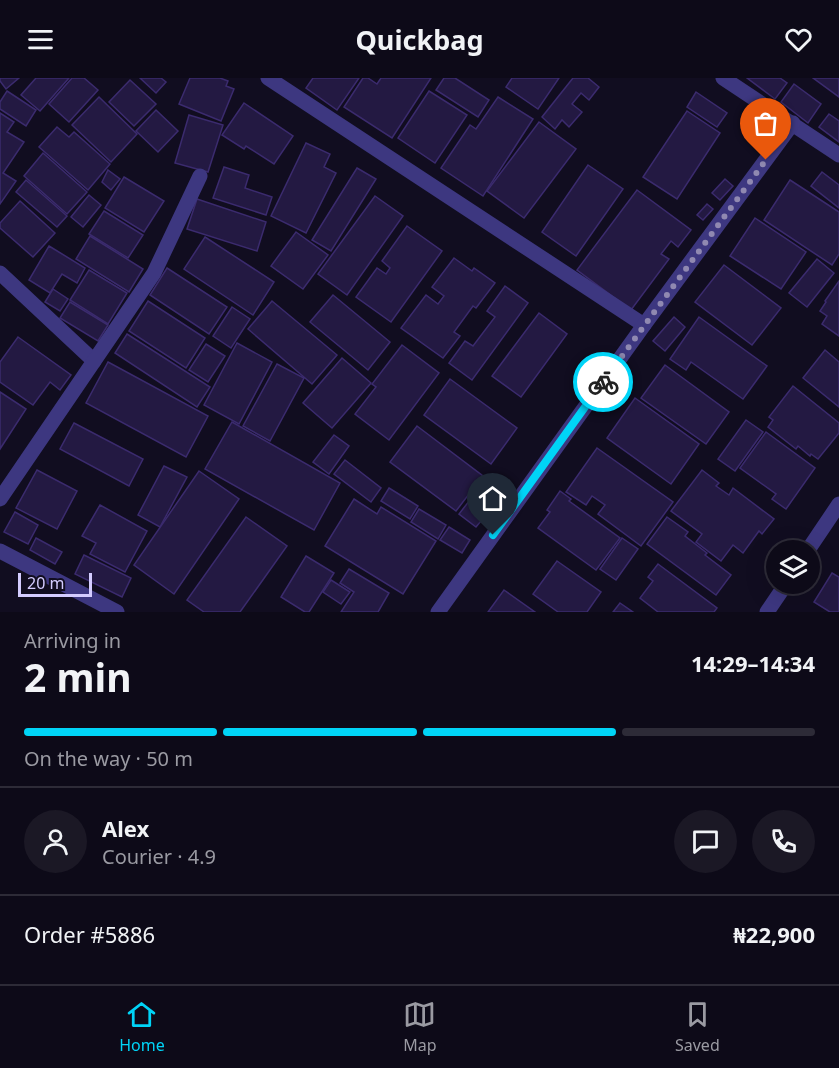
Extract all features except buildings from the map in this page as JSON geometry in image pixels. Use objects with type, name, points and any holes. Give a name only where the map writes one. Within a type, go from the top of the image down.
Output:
[{"type":"street","points":[[268,78],[644,325]]},
{"type":"street","points":[[723,78],[839,155]]},
{"type":"street","points":[[438,612],[644,325],[793,123]]},
{"type":"street","points":[[0,499],[154,273],[200,176]]},
{"type":"street","points":[[0,273],[94,362]]},
{"type":"street","points":[[815,540],[839,504]]},
{"type":"street","points":[[0,551],[117,612]]},
{"type":"street","points":[[767,612],[779,594]]},
{"type":"way so far","points":[[603,382],[766,160]]},
{"type":"route","points":[[493,535],[603,382]]}]
